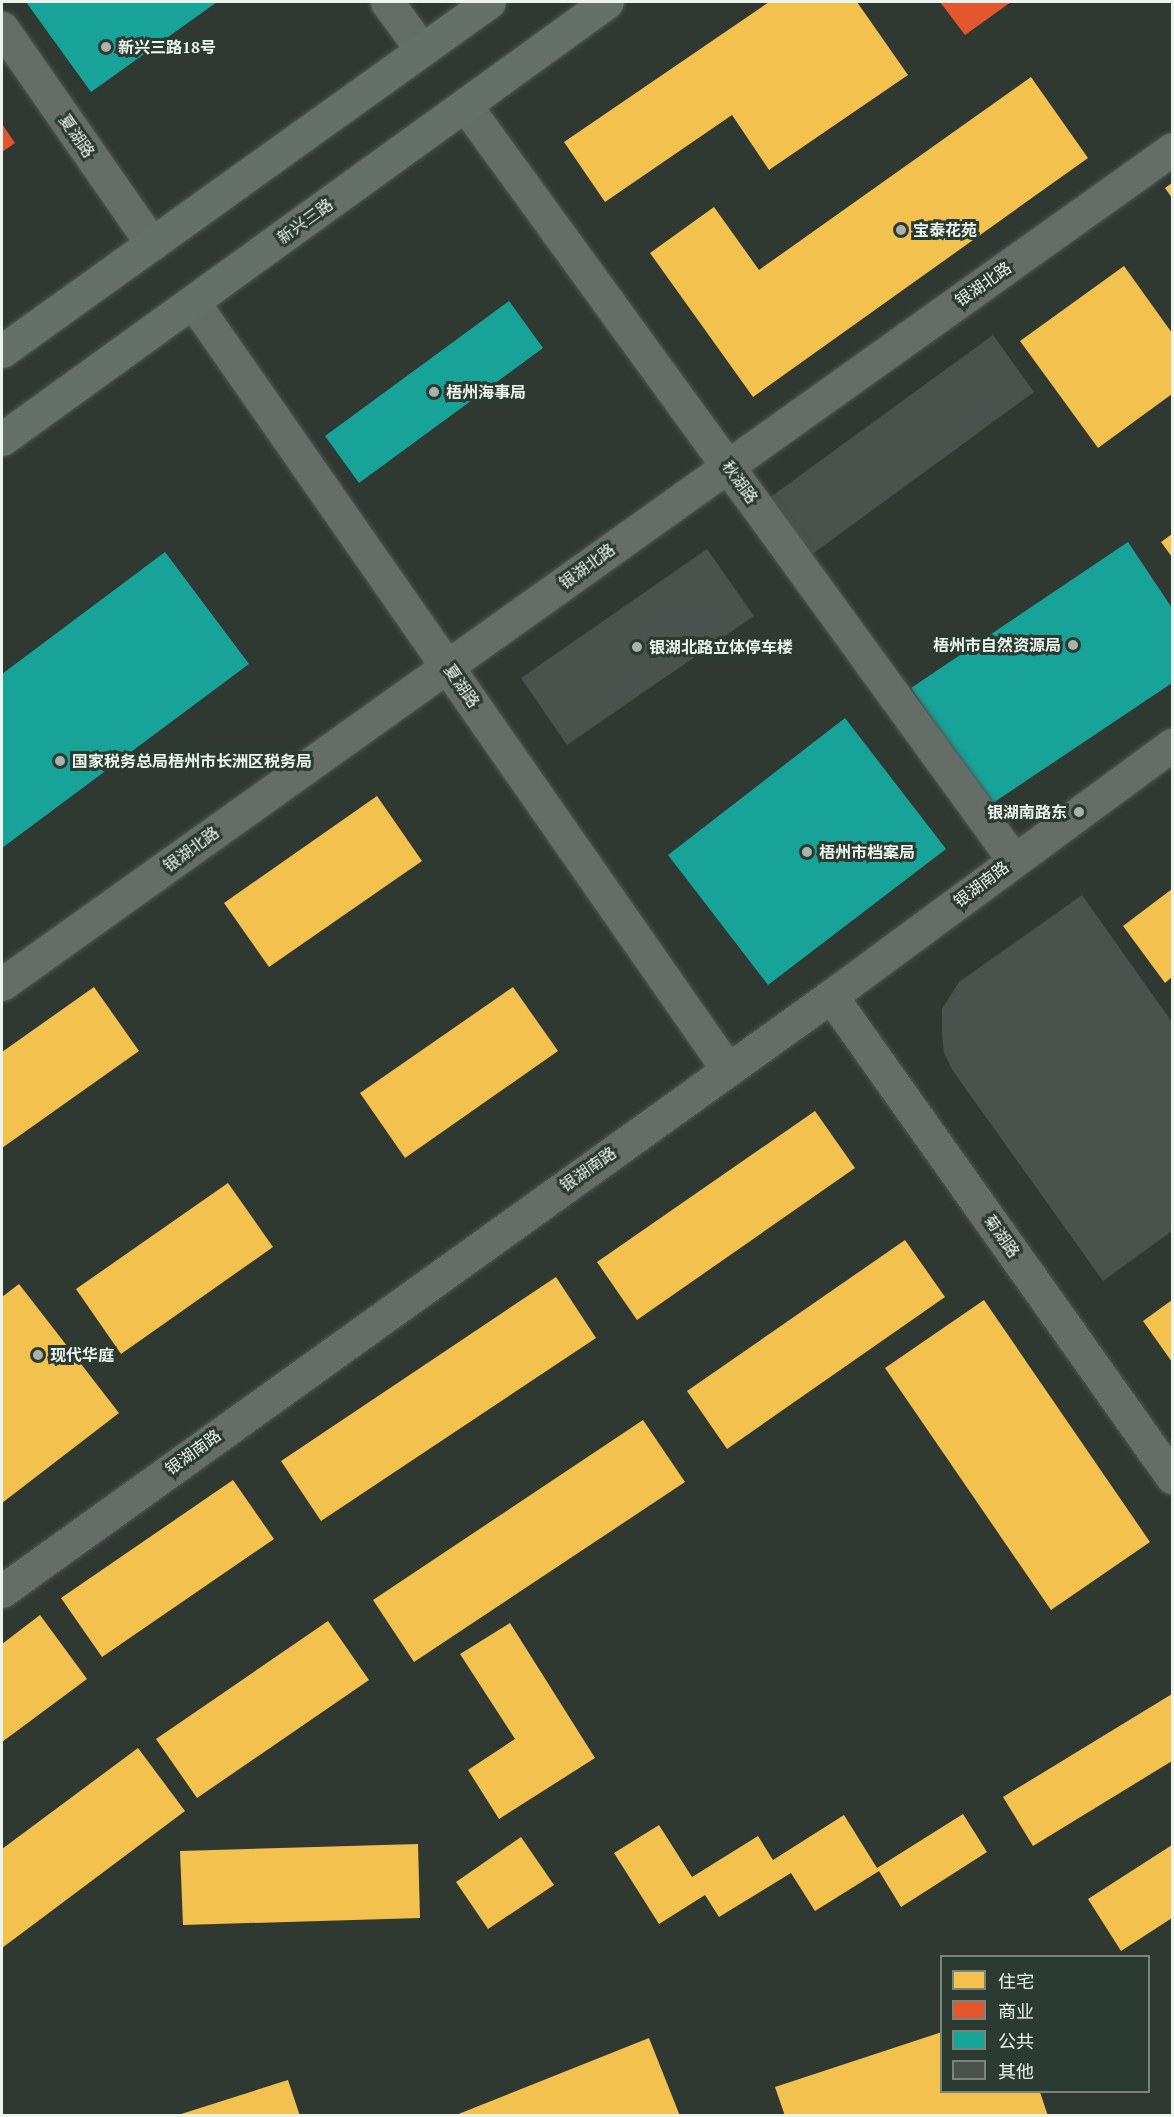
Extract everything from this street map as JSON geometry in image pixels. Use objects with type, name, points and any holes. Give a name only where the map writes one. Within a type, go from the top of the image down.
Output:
[{"type":"main road","points":[[2,351],[489,2]]},
{"type":"main road","name":"新兴三路","points":[[2,439],[607,2]]},
{"type":"street","points":[[387,2],[422,50]]},
{"type":"street","name":"夏湖路","points":[[2,28],[152,244]]},
{"type":"street","name":"秋湖路","points":[[465,105],[1013,860]]},
{"type":"street","name":"银湖北路","points":[[2,984],[1173,149]]},
{"type":"street","name":"夏湖路","points":[[193,302],[728,1070]]},
{"type":"street","name":"银湖南路","points":[[2,1591],[831,996],[1013,860],[1173,745]]},
{"type":"street","name":"菊湖路","points":[[831,996],[1173,1477]]},
{"type":"building: 住宅","points":[[769,2],[857,2],[908,75],[769,170],[732,115],[605,202],[564,142]]},
{"type":"building: 住宅","name":"宝泰花苑","points":[[1031,77],[1088,158],[753,397],[650,253],[714,207],[759,270]]},
{"type":"building: 住宅","points":[[1172,183],[1172,198],[1165,188]]},
{"type":"building: 住宅","points":[[1124,266],[1172,333],[1172,394],[1098,448],[1020,341]]},
{"type":"building: 住宅","points":[[1172,534],[1172,557],[1161,542]]},
{"type":"building: 住宅","points":[[377,796],[422,861],[269,967],[224,903]]},
{"type":"building: 住宅","points":[[1172,889],[1172,977],[1165,983],[1123,926]]},
{"type":"building: 住宅","points":[[94,987],[139,1051],[2,1148],[2,1052]]},
{"type":"building: 住宅","points":[[513,987],[558,1051],[405,1158],[360,1093]]},
{"type":"building: 住宅","points":[[815,1111],[855,1168],[637,1320],[597,1262]]},
{"type":"building: 住宅","points":[[228,1183],[273,1247],[121,1354],[76,1289]]},
{"type":"building: 住宅","points":[[905,1240],[945,1297],[727,1449],[687,1391]]},
{"type":"building: 住宅","points":[[556,1277],[596,1338],[321,1521],[281,1461]]},
{"type":"building: 住宅","name":"现代华庭","points":[[19,1284],[119,1413],[2,1503],[2,1297]]},
{"type":"building: 住宅","points":[[984,1300],[1150,1542],[1051,1610],[885,1368]]},
{"type":"building: 住宅","points":[[1172,1300],[1172,1362],[1143,1321]]},
{"type":"building: 住宅","points":[[643,1420],[685,1482],[414,1662],[373,1600]]},
{"type":"building: 住宅","points":[[233,1480],[274,1539],[102,1657],[61,1598]]},
{"type":"building: 住宅","points":[[40,1615],[87,1679],[2,1742],[2,1644]]},
{"type":"building: 住宅","points":[[328,1621],[369,1680],[197,1798],[156,1739]]},
{"type":"building: 住宅","points":[[510,1623],[595,1758],[499,1819],[468,1770],[515,1739],[460,1654]]},
{"type":"building: 住宅","points":[[1172,1694],[1172,1761],[1033,1846],[1003,1797]]},
{"type":"building: 住宅","points":[[138,1748],[185,1811],[2,1948],[2,1849]]},
{"type":"building: 住宅","points":[[963,1814],[987,1852],[901,1907],[879,1871],[815,1911],[791,1873],[719,1917],[705,1895],[659,1924],[614,1853],[659,1825],[692,1877],[758,1836],[773,1860],[844,1815],[877,1868]]},
{"type":"building: 住宅","points":[[521,1837],[554,1885],[488,1929],[456,1882]]},
{"type":"building: 住宅","points":[[418,1844],[420,1918],[183,1925],[180,1851]]},
{"type":"building: 住宅","points":[[1172,1845],[1172,1918],[1121,1951],[1088,1899]]},
{"type":"building: 住宅","points":[[940,2033],[940,2093],[1040,2093],[1048,2116],[785,2116],[775,2087]]},
{"type":"building: 住宅","points":[[649,2038],[680,2116],[456,2116],[456,2115]]},
{"type":"building: 住宅","points":[[288,2080],[300,2116],[178,2116],[178,2115]]},
{"type":"building: 商业","points":[[940,2],[1011,2],[965,35]]},
{"type":"building: 商业","points":[[2,124],[15,143],[2,152]]},
{"type":"building: 公共","name":"新兴三路18号","points":[[26,2],[217,2],[91,92]]},
{"type":"building: 公共","name":"梧州海事局","points":[[509,301],[543,348],[359,483],[325,436]]},
{"type":"building: 公共","name":"梧州市自然资源局","points":[[1128,542],[1172,608],[1172,683],[990,805],[911,688]]},
{"type":"building: 公共","name":"国家税务总局梧州市长洲区税务局","points":[[165,552],[249,664],[2,848],[2,674]]},
{"type":"building: 公共","name":"梧州市档案局","points":[[845,718],[946,849],[768,985],[668,855]]},
{"type":"building: 其他","points":[[993,335],[1034,392],[811,555],[769,498]]},
{"type":"building: 其他","name":"银湖北路立体停车楼","points":[[707,549],[754,616],[567,745],[521,678]]},
{"type":"building: 其他","points":[[1082,895],[1172,1022],[1172,1231],[1103,1281],[953,1071],[944,1053],[942,1033],[942,1009],[959,982]]},
{"type":"place","name":"新兴三路18号","points":[[106,47]]},
{"type":"place","name":"宝泰花苑","points":[[901,230]]},
{"type":"place","name":"梧州海事局","points":[[434,392]]},
{"type":"place","name":"梧州市自然资源局","points":[[1073,645]]},
{"type":"place","name":"银湖北路立体停车楼","points":[[637,647]]},
{"type":"place","name":"国家税务总局梧州市长洲区税务局","points":[[60,761]]},
{"type":"place","name":"银湖南路东","points":[[1079,812]]},
{"type":"place","name":"梧州市档案局","points":[[807,852]]},
{"type":"place","name":"现代华庭","points":[[38,1355]]}]
